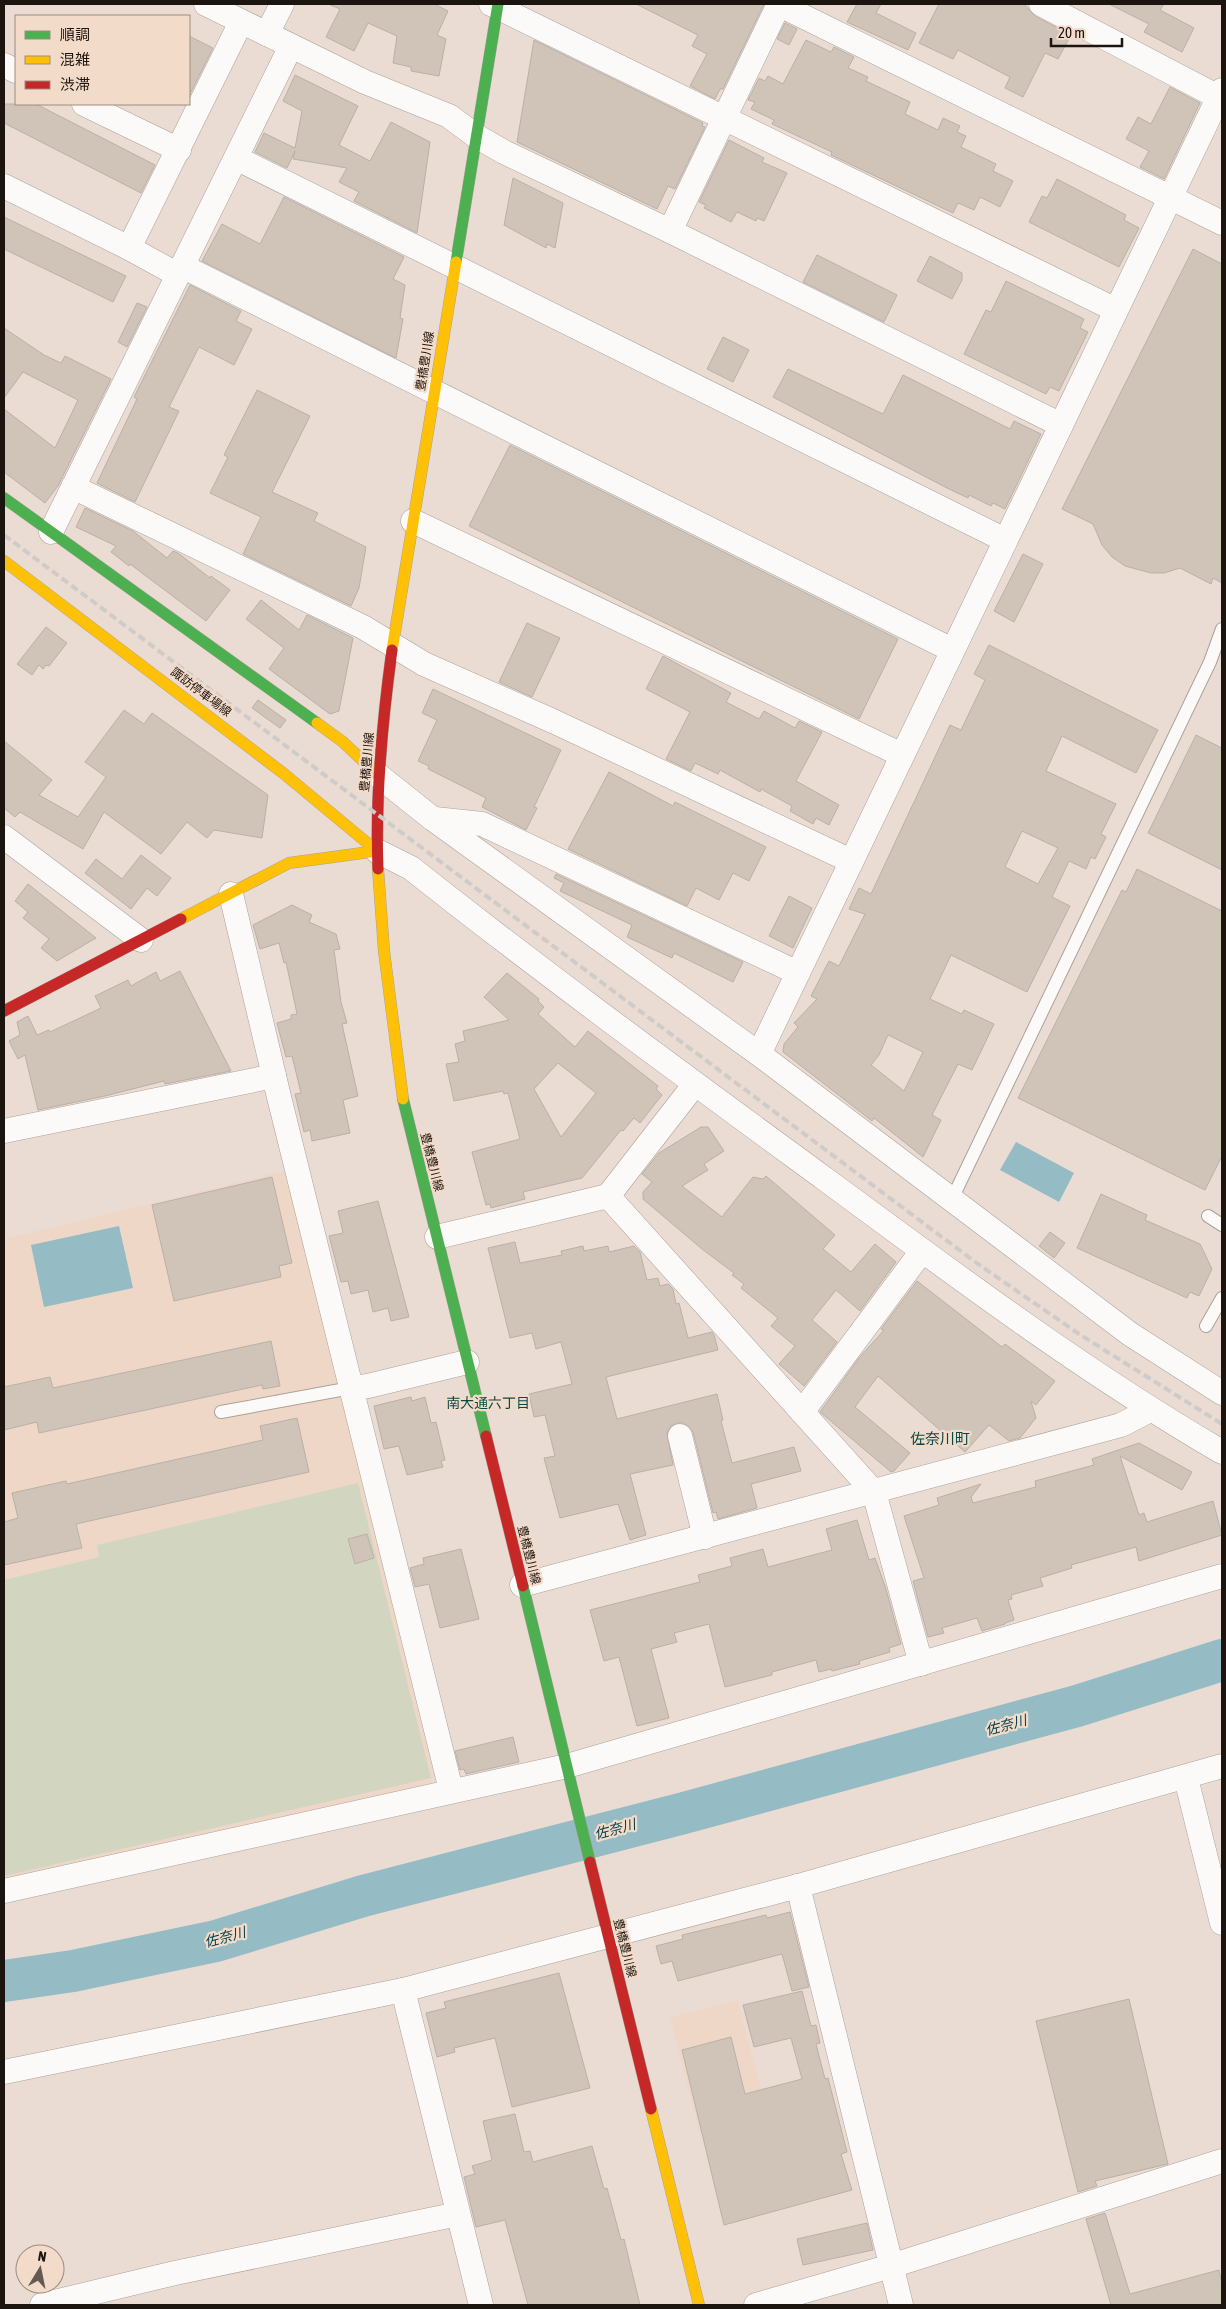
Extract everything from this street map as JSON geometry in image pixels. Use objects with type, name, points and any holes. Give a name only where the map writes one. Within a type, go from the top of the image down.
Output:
[{"type":"main road","name":"豊橋豊川線","points":[[496,5],[394,644],[379,776],[377,851],[386,980],[401,1091],[699,2305]]},
{"type":"main road","points":[[4,498],[343,742],[379,776]]},
{"type":"main road","name":"諏訪停車場線","points":[[8,571],[283,773],[377,851]]},
{"type":"main road","points":[[4,1011],[289,863],[377,851]]},
{"type":"street","points":[[206,4],[365,82],[449,116],[476,136],[504,152],[670,231],[1061,425]]},
{"type":"street","points":[[267,34],[282,4]]},
{"type":"street","points":[[670,231],[723,117],[779,4],[1222,223]]},
{"type":"street","points":[[759,1054],[1221,95],[1041,4]]},
{"type":"street","points":[[496,5],[1116,310]]},
{"type":"street","points":[[129,248],[241,22]]},
{"type":"street","points":[[51,532],[291,46]]},
{"type":"street","points":[[86,105],[179,150]]},
{"type":"street","points":[[236,158],[1005,540]]},
{"type":"street","points":[[4,186],[129,248],[180,270],[434,391],[952,650]]},
{"type":"street","points":[[73,488],[363,627],[394,644],[424,664],[555,722],[851,861]]},
{"type":"street","points":[[413,521],[902,755]]},
{"type":"street","points":[[379,776],[433,819],[759,1054],[1130,1334],[1185,1365],[1222,1393]]},
{"type":"street","points":[[433,819],[482,824],[798,973]]},
{"type":"street","points":[[4,837],[141,940]]},
{"type":"street","points":[[377,851],[411,868],[695,1084],[922,1251],[1150,1410],[1222,1452]]},
{"type":"street","points":[[232,894],[274,1076],[451,1790]]},
{"type":"street","points":[[4,1131],[274,1076]]},
{"type":"street","points":[[437,1237],[608,1196],[695,1084]]},
{"type":"street","points":[[608,1196],[874,1492],[921,1664]]},
{"type":"street","points":[[802,1412],[922,1251]]},
{"type":"street","points":[[351,1388],[368,1386],[467,1362]]},
{"type":"street","points":[[522,1585],[1121,1425],[1150,1410]]},
{"type":"street","points":[[680,1436],[706,1537]]},
{"type":"street","points":[[4,1891],[451,1790],[567,1766],[1222,1576]]},
{"type":"street","points":[[4,2072],[403,1990],[559,1950],[608,1934],[798,1886],[1186,1778],[1222,1766]]},
{"type":"street","points":[[1186,1778],[1222,1923]]},
{"type":"street","points":[[798,1886],[901,2305]]},
{"type":"street","points":[[403,1990],[481,2305]]},
{"type":"street","points":[[756,2305],[891,2266],[1222,2161]]},
{"type":"street","points":[[42,2305],[175,2273],[458,2214]]},
{"type":"lane","points":[[952,1200],[1206,671],[1222,629]]},
{"type":"lane","points":[[1208,1216],[1222,1225]]},
{"type":"lane","points":[[1206,1326],[1222,1298]]},
{"type":"lane","points":[[221,1412],[351,1388]]},
{"type":"shaded area","points":[[285,1171],[434,1776],[431,1783],[4,1881],[4,1239]]},
{"type":"shaded area","points":[[738,2000],[768,2117],[700,2134],[670,2017]]},
{"type":"green space","points":[[358,1483],[431,1778],[4,1876],[4,1580],[99,1557],[97,1545]]},
{"type":"water","points":[[1016,1142],[1074,1173],[1059,1202],[1000,1170]]},
{"type":"water","points":[[119,1226],[133,1288],[44,1307],[31,1245]]},
{"type":"building","points":[[328,4],[434,4],[448,11],[437,35],[446,39],[439,76],[411,71],[411,67],[393,63],[397,36],[368,23],[354,51],[326,37],[340,9]]},
{"type":"building","points":[[636,4],[764,4],[723,89],[720,89],[715,99],[690,86],[707,54],[692,46],[698,35]]},
{"type":"building","points":[[857,4],[881,4],[876,13],[916,33],[908,50],[847,22]]},
{"type":"building","points":[[939,4],[1024,4],[1035,16],[1071,35],[1058,59],[1045,53],[1023,97],[1005,88],[1010,77],[958,50],[953,59],[919,43]]},
{"type":"building","points":[[1109,4],[1164,4],[1160,10],[1194,28],[1182,52],[1144,32],[1149,24]]},
{"type":"building","points":[[785,23],[797,29],[789,45],[777,39]]},
{"type":"building","points":[[190,36],[213,48],[190,94]]},
{"type":"building","points":[[534,40],[703,123],[702,126],[705,127],[675,189],[668,186],[657,209],[517,142]]},
{"type":"building","points":[[806,40],[831,52],[834,47],[854,57],[848,68],[868,77],[866,81],[910,102],[905,114],[938,130],[943,118],[960,126],[957,132],[966,136],[961,147],[996,164],[993,171],[1013,181],[1000,207],[980,197],[974,210],[958,203],[953,213],[831,155],[832,152],[772,124],[774,120],[751,109],[755,102],[748,100],[759,78],[765,81],[768,76],[783,84]]},
{"type":"building","points":[[295,75],[358,106],[339,145],[370,161],[391,122],[430,142],[417,233],[354,201],[359,192],[339,182],[347,168],[293,159],[295,151],[287,168],[255,152],[264,133],[295,148],[302,111],[283,101]]},
{"type":"building","points":[[1170,87],[1200,103],[1164,179],[1140,167],[1149,151],[1126,139],[1138,117],[1151,124]]},
{"type":"building","points":[[4,104],[38,105],[155,165],[141,193],[4,123]]},
{"type":"building","points":[[729,140],[764,158],[762,162],[787,173],[764,221],[757,218],[756,221],[737,212],[731,222],[704,208],[706,205],[699,202]]},
{"type":"building","points":[[513,178],[563,203],[555,248],[547,244],[546,248],[504,225]]},
{"type":"building","points":[[1057,179],[1126,215],[1124,220],[1139,228],[1119,267],[1029,222],[1042,196],[1047,198]]},
{"type":"building","points":[[284,197],[404,257],[393,279],[405,285],[400,318],[403,319],[396,358],[202,261],[222,224],[260,244]]},
{"type":"building","points":[[4,217],[126,276],[113,302],[4,249]]},
{"type":"building","points":[[1193,249],[1222,264],[1222,583],[1213,578],[1211,584],[1180,568],[1164,573],[1151,573],[1125,566],[1112,557],[1102,545],[1093,524],[1062,509]]},
{"type":"building","points":[[817,255],[897,295],[884,322],[803,282]]},
{"type":"building","points":[[930,256],[962,273],[962,280],[952,299],[917,281]]},
{"type":"building","points":[[1006,281],[1084,319],[1080,328],[1088,332],[1059,391],[1050,387],[1046,394],[964,354],[986,310],[991,312]]},
{"type":"building","points":[[190,285],[241,311],[236,321],[252,329],[234,365],[199,347],[169,407],[179,411],[135,502],[97,483],[137,399],[134,397]]},
{"type":"building","points":[[137,303],[147,307],[127,347],[118,342]]},
{"type":"building","points":[[4,328],[44,355],[61,363],[65,356],[111,379],[58,486],[45,503],[4,472],[4,409],[55,448],[78,400],[23,372],[4,398]]},
{"type":"building","points":[[723,337],[749,350],[733,382],[707,369]]},
{"type":"building","points":[[788,369],[883,414],[903,375],[1010,429],[1014,421],[1041,434],[1005,509],[993,503],[991,506],[969,495],[968,498],[947,488],[773,397]]},
{"type":"building","points":[[257,390],[310,416],[272,492],[318,513],[314,521],[366,547],[359,588],[351,606],[243,554],[261,517],[210,493],[228,457],[224,455]]},
{"type":"building","points":[[510,445],[898,639],[859,719],[469,526]]},
{"type":"building","points":[[85,508],[133,531],[167,558],[173,551],[178,553],[210,578],[211,576],[230,590],[206,621],[111,552],[116,546],[76,527]]},
{"type":"building","points":[[1023,554],[1043,564],[1014,622],[994,611]]},
{"type":"building","points":[[261,600],[299,630],[307,615],[353,638],[339,711],[330,714],[269,669],[284,648],[246,619]]},
{"type":"building","points":[[527,623],[560,638],[532,697],[499,682]]},
{"type":"building","points":[[46,627],[67,643],[49,666],[46,665],[43,669],[39,665],[32,675],[17,664]]},
{"type":"building","points":[[989,645],[1158,730],[1136,773],[1062,736],[1046,771],[1116,804],[1101,834],[1106,837],[1095,859],[1091,857],[1086,869],[1069,861],[1052,897],[1070,906],[1027,992],[951,955],[930,999],[962,1014],[964,1010],[994,1024],[972,1070],[958,1064],[932,1115],[941,1120],[923,1157],[874,1118],[872,1121],[783,1052],[784,1044],[798,1027],[794,1023],[817,999],[811,996],[829,961],[839,966],[865,914],[849,909],[859,888],[871,894],[950,725],[961,730],[985,680],[974,674]],"holes":[[[1022,831],[1058,848],[1038,884],[1005,867]],[[888,1035],[923,1052],[904,1091],[871,1065],[879,1055]]]},
{"type":"building","points":[[663,656],[731,693],[726,702],[759,719],[764,711],[795,728],[799,721],[822,732],[796,781],[839,805],[829,825],[816,818],[813,824],[790,811],[792,806],[761,789],[760,792],[720,770],[718,774],[695,763],[691,771],[666,759],[690,712],[646,689]]},
{"type":"building","points":[[433,689],[561,750],[534,807],[537,808],[526,830],[482,807],[486,798],[428,769],[429,766],[418,761],[437,720],[422,713]]},
{"type":"building","points":[[258,700],[286,720],[280,728],[252,708]]},
{"type":"building","points":[[124,710],[144,724],[152,713],[268,795],[262,838],[214,830],[207,838],[187,822],[161,854],[104,812],[83,849],[20,812],[15,817],[4,808],[4,741],[52,780],[39,795],[78,817],[106,777],[85,762]]},
{"type":"building","points":[[1196,735],[1222,748],[1222,870],[1148,833]]},
{"type":"building","points":[[609,772],[673,806],[675,802],[766,847],[749,881],[733,873],[719,900],[696,888],[687,906],[568,849]]},
{"type":"building","points":[[141,855],[171,878],[157,896],[147,888],[131,909],[85,873],[96,859],[122,879]]},
{"type":"building","points":[[1137,869],[1222,911],[1222,1156],[1205,1190],[1018,1098],[1122,890],[1126,892]]},
{"type":"building","points":[[556,874],[743,962],[733,982],[674,953],[672,958],[627,937],[632,925],[560,891],[564,883],[554,878]]},
{"type":"building","points":[[28,884],[96,938],[57,961],[41,948],[49,939],[23,918],[28,912],[15,901]]},
{"type":"building","points":[[789,896],[812,908],[793,948],[769,936]]},
{"type":"building","points":[[292,905],[312,915],[309,922],[336,934],[340,949],[334,950],[341,1002],[347,1023],[342,1024],[358,1096],[343,1100],[350,1133],[312,1141],[310,1130],[304,1132],[295,1094],[301,1093],[292,1056],[286,1057],[277,1023],[291,1019],[291,1015],[297,1014],[286,962],[284,963],[279,943],[260,949],[253,925]]},
{"type":"building","points":[[180,971],[231,1071],[165,1084],[164,1081],[38,1110],[25,1055],[18,1059],[9,1041],[20,1035],[17,1022],[28,1016],[37,1035],[49,1030],[50,1032],[101,1008],[95,996],[128,980],[131,986],[156,972],[160,981]]},
{"type":"building","points":[[507,973],[539,999],[538,1001],[544,1007],[538,1014],[575,1047],[588,1031],[658,1086],[656,1089],[662,1095],[640,1123],[634,1118],[623,1131],[621,1130],[582,1178],[523,1192],[525,1199],[491,1208],[490,1204],[486,1205],[472,1152],[520,1139],[508,1093],[504,1094],[503,1091],[454,1101],[446,1064],[459,1062],[455,1044],[465,1041],[463,1031],[509,1020],[484,997]],"holes":[[[558,1063],[596,1093],[561,1137],[534,1089]]]},
{"type":"building","points":[[701,1127],[708,1127],[724,1151],[704,1164],[708,1170],[682,1186],[722,1217],[753,1177],[763,1179],[766,1176],[835,1235],[823,1249],[851,1272],[875,1244],[896,1262],[860,1311],[836,1290],[812,1320],[837,1342],[804,1386],[779,1364],[795,1346],[771,1326],[778,1318],[741,1288],[744,1284],[732,1275],[734,1273],[702,1249],[643,1199],[643,1192],[652,1182],[642,1174],[659,1153]]},
{"type":"building","points":[[272,1177],[292,1263],[279,1266],[281,1277],[174,1301],[152,1205]]},
{"type":"building","points":[[1101,1194],[1147,1215],[1145,1220],[1200,1244],[1212,1269],[1199,1296],[1190,1292],[1187,1298],[1077,1248]]},
{"type":"building","points":[[378,1201],[409,1317],[391,1321],[388,1308],[373,1312],[368,1290],[351,1294],[348,1281],[341,1282],[329,1236],[343,1233],[338,1211]]},
{"type":"building","points":[[1050,1232],[1065,1243],[1054,1258],[1039,1246]]},
{"type":"building","points":[[515,1242],[520,1263],[562,1255],[561,1251],[583,1246],[584,1251],[608,1246],[609,1252],[634,1246],[640,1252],[647,1280],[658,1278],[660,1286],[668,1284],[673,1289],[676,1304],[679,1303],[688,1338],[712,1332],[714,1335],[718,1350],[606,1377],[617,1419],[717,1394],[723,1420],[721,1421],[732,1463],[794,1447],[801,1471],[751,1484],[757,1508],[718,1519],[716,1512],[713,1513],[693,1432],[684,1423],[677,1423],[671,1426],[667,1433],[673,1465],[630,1474],[646,1535],[630,1540],[618,1504],[560,1518],[544,1458],[555,1456],[545,1415],[534,1417],[529,1394],[572,1384],[561,1342],[536,1349],[532,1333],[510,1338],[488,1248]]},
{"type":"building","points":[[917,1281],[1002,1347],[1005,1344],[1055,1381],[1036,1405],[1031,1401],[1036,1418],[1020,1438],[1009,1441],[989,1425],[965,1452],[878,1376],[855,1407],[910,1453],[891,1472],[820,1412],[859,1358],[884,1330],[881,1329]]},
{"type":"building","points":[[271,1341],[280,1386],[263,1389],[262,1385],[39,1433],[37,1422],[4,1430],[4,1387],[50,1377],[53,1388]]},
{"type":"building","points":[[411,1397],[412,1401],[425,1397],[431,1423],[436,1422],[445,1460],[441,1461],[443,1467],[407,1475],[399,1446],[384,1449],[374,1406]]},
{"type":"building","points":[[297,1418],[309,1472],[76,1524],[82,1548],[4,1565],[4,1522],[18,1518],[12,1493],[66,1481],[67,1484],[263,1440],[260,1426]]},
{"type":"building","points":[[1139,1443],[1192,1472],[1182,1490],[1120,1456],[1139,1515],[1144,1513],[1147,1522],[1213,1501],[1222,1535],[1139,1561],[1136,1547],[1071,1565],[1072,1568],[1040,1578],[1043,1586],[1011,1595],[1012,1599],[1008,1600],[1014,1620],[982,1631],[977,1618],[942,1628],[944,1633],[928,1637],[913,1581],[924,1578],[904,1516],[939,1505],[937,1498],[981,1484],[971,1497],[973,1503],[1036,1487],[1035,1481],[1094,1465],[1092,1459]]},
{"type":"building","points":[[857,1520],[869,1560],[875,1558],[886,1589],[901,1644],[889,1648],[890,1652],[859,1661],[860,1664],[832,1671],[831,1669],[819,1672],[816,1660],[772,1672],[772,1675],[725,1687],[709,1624],[674,1633],[677,1642],[651,1649],[669,1718],[637,1726],[619,1657],[604,1661],[590,1610],[700,1582],[698,1575],[732,1566],[730,1558],[763,1549],[768,1567],[832,1550],[826,1529]]},
{"type":"building","points":[[367,1534],[374,1558],[355,1564],[348,1539]]},
{"type":"building","points":[[461,1549],[479,1619],[440,1628],[429,1584],[415,1587],[410,1568],[424,1564],[423,1558]]},
{"type":"building","points":[[513,1737],[519,1762],[466,1774],[464,1769],[460,1770],[455,1751]]},
{"type":"building","points":[[790,1912],[809,1987],[792,1991],[782,1954],[678,1981],[672,1961],[661,1964],[656,1946],[683,1939],[682,1935],[766,1915],[767,1918]]},
{"type":"building","points":[[559,1973],[590,2088],[512,2107],[495,2038],[454,2048],[455,2052],[437,2057],[426,2013],[446,2008],[444,2002]]},
{"type":"building","points":[[802,1991],[811,2026],[816,2025],[820,2043],[816,2044],[825,2079],[828,2078],[847,2152],[841,2154],[852,2190],[724,2225],[682,2050],[731,2037],[745,2094],[802,2079],[791,2038],[754,2047],[743,2005]]},
{"type":"building","points":[[1129,1999],[1168,2164],[1095,2181],[1097,2186],[1078,2192],[1036,2021]]},
{"type":"building","points":[[515,2114],[524,2152],[530,2151],[533,2162],[592,2146],[604,2189],[607,2188],[621,2240],[624,2239],[640,2305],[528,2305],[505,2220],[476,2227],[464,2177],[475,2174],[472,2166],[492,2160],[483,2121]]},
{"type":"building","points":[[1105,2213],[1130,2294],[1219,2270],[1222,2284],[1222,2305],[1111,2305],[1086,2219]]},
{"type":"building","points":[[867,2223],[873,2250],[803,2265],[797,2239]]},
{"type":"waterway","name":"佐奈川","points":[[4,1981],[73,1971],[216,1941],[363,1896],[684,1813],[1077,1706],[1222,1660]]},
{"type":"railway","points":[[4,535],[978,1264],[1079,1334],[1222,1424]]},
{"type":"traffic: fast","points":[[456,262],[498,4]]},
{"type":"traffic: fast","points":[[4,498],[317,723]]},
{"type":"traffic: fast","points":[[403,1099],[486,1436]]},
{"type":"traffic: fast","points":[[523,1586],[590,1862]]},
{"type":"traffic: slow","points":[[392,650],[456,262]]},
{"type":"traffic: slow","points":[[4,561],[283,773],[377,851]]},
{"type":"traffic: slow","points":[[317,723],[343,742],[379,776]]},
{"type":"traffic: slow","points":[[181,919],[289,863],[377,851]]},
{"type":"traffic: slow","points":[[378,869],[384,951],[403,1099]]},
{"type":"traffic: slow","points":[[651,2109],[699,2305]]},
{"type":"traffic: jam","points":[[378,869],[380,759],[392,650]]},
{"type":"traffic: jam","points":[[4,1011],[181,919]]},
{"type":"traffic: jam","points":[[486,1436],[523,1586]]},
{"type":"traffic: jam","points":[[590,1862],[651,2109]]},
{"type":"district","name":"南大通六丁目","points":[[488,1403]]},
{"type":"district","name":"佐奈川町","points":[[940,1438]]}]
